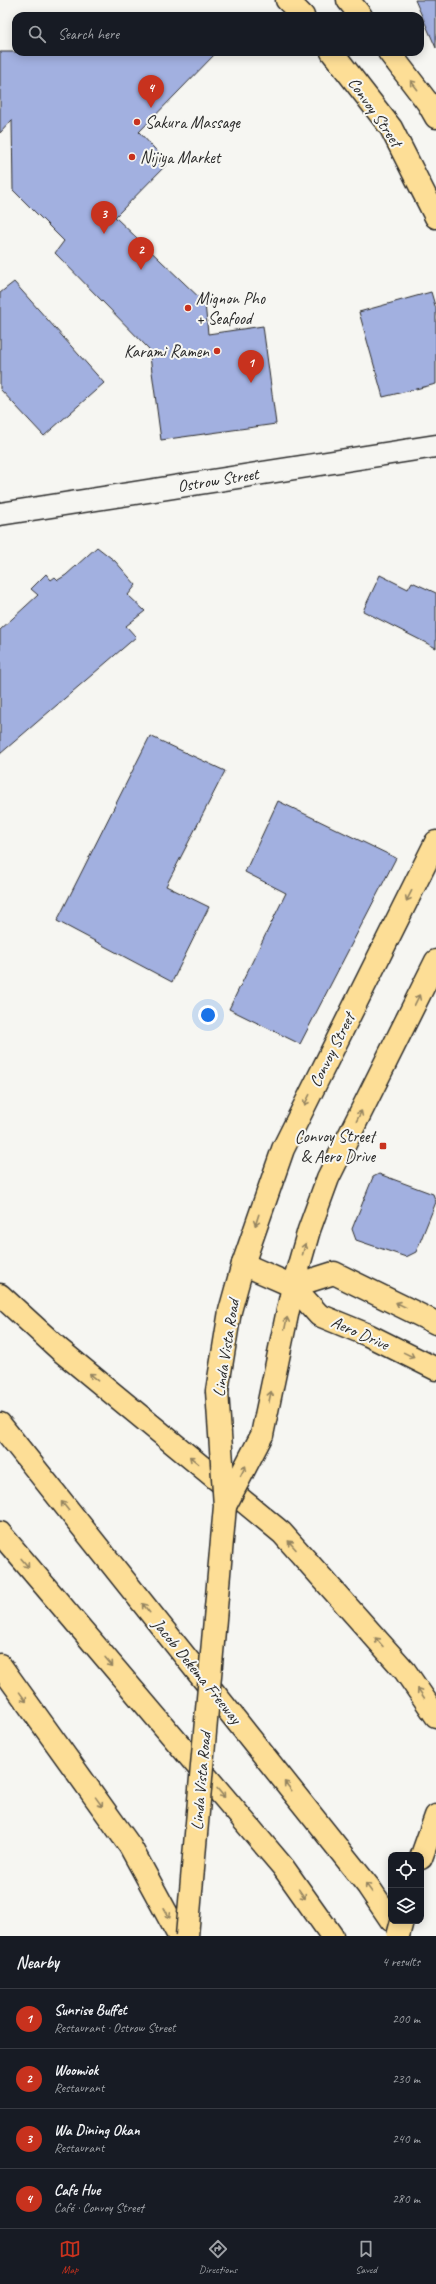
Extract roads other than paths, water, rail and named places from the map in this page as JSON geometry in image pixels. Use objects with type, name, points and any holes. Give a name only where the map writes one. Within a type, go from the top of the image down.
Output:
[{"type":"main road","points":[[287,0],[299,12]]},
{"type":"main road","points":[[348,0],[358,12]]},
{"type":"main road","name":"Convoy Street","points":[[335,56],[391,128],[436,217]]},
{"type":"main road","points":[[392,56],[428,103],[436,116]]},
{"type":"main road","name":"Convoy Street","points":[[243,1264],[283,1150],[436,842]]},
{"type":"main road","points":[[293,1286],[308,1233],[328,1178],[436,961]]},
{"type":"main road","name":"Aero Drive","points":[[243,1264],[293,1286],[319,1315],[368,1335],[436,1369]]},
{"type":"main road","name":"Linda Vista Road","points":[[187,1936],[225,1506],[217,1391],[230,1311],[243,1264]]},
{"type":"main road","points":[[293,1286],[334,1273],[436,1322]]},
{"type":"main road","name":"Linda Vista Road","points":[[225,1506],[262,1435],[293,1286]]},
{"type":"main road","points":[[0,1295],[60,1350],[282,1533],[405,1671],[436,1716]]},
{"type":"main road","name":"Jacob Dekema Freeway","points":[[0,1424],[368,1886],[388,1916]]},
{"type":"main road","points":[[0,1533],[283,1867],[332,1936]]},
{"type":"main road","points":[[0,1665],[130,1846],[179,1936]]},
{"type":"main road","points":[[423,1852],[436,1816]]},
{"type":"main road","name":"Jacob Dekema Freeway","points":[[394,1924],[402,1936]]},
{"type":"main road","points":[[398,1936],[401,1924]]},
{"type":"street","name":"Ostrow Street","points":[[0,514],[436,446]]},
{"type":"place","name":"Cafe Hue","points":[[151,108]]},
{"type":"place","name":"Sakura Massage","points":[[137,122]]},
{"type":"place","name":"Nijiya Market","points":[[132,157]]},
{"type":"place","name":"Wa Dining Okan","points":[[104,234]]},
{"type":"place","name":"Woomiok","points":[[141,270]]},
{"type":"place","name":"Mignon Pho + Seafood","points":[[188,308]]},
{"type":"place","name":"Karami Ramen","points":[[217,351]]},
{"type":"place","name":"Sunrise Buffet","points":[[251,383]]},
{"type":"place","name":"Convoy Street & Aero Drive","points":[[383,1146]]}]
